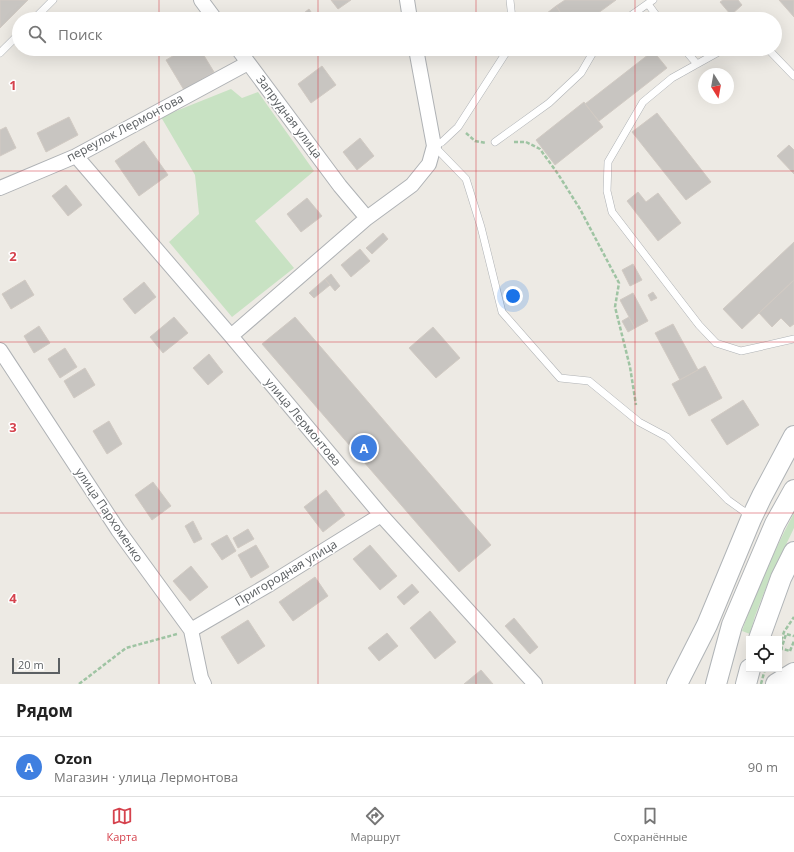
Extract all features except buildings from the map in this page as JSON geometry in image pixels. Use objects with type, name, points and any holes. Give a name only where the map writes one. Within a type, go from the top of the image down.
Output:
[{"type":"main road","points":[[677,684],[707,625],[751,519],[794,436]]},
{"type":"main road","points":[[716,684],[732,625],[775,524],[794,490]]},
{"type":"main road","points":[[760,636],[781,578],[794,552]]},
{"type":"main road","points":[[746,684],[749,672]]},
{"type":"main road","points":[[776,684],[794,673]]},
{"type":"street","points":[[201,0],[210,12]]},
{"type":"street","points":[[407,0],[409,12]]},
{"type":"street","name":"Запрудная улица","points":[[243,56],[340,186],[367,218]]},
{"type":"street","points":[[231,336],[367,218],[412,185],[429,164],[434,146],[417,56]]},
{"type":"street","name":"переулок Лермонтова","points":[[0,188],[76,156],[248,63]]},
{"type":"street","name":"улица Лермонтова","points":[[76,156],[231,336],[381,515],[535,684]]},
{"type":"street","name":"улица Пархоменко","points":[[0,350],[118,530],[191,630],[201,678],[204,684]]},
{"type":"street","name":"Пригородная улица","points":[[191,630],[270,584],[381,515]]},
{"type":"lane","points":[[41,12],[54,0]]},
{"type":"lane","points":[[510,0],[511,12]]},
{"type":"lane","points":[[636,12],[651,2],[656,12]]},
{"type":"lane","points":[[0,53],[12,41]]},
{"type":"lane","points":[[505,56],[458,127],[442,142],[434,146],[466,179],[481,227],[502,312],[560,378],[590,381],[639,422],[666,437],[728,500],[742,510],[751,519]]},
{"type":"lane","points":[[495,142],[549,103],[581,73],[591,56]]},
{"type":"lane","points":[[691,56],[698,64]]},
{"type":"lane","points":[[712,56],[672,78],[643,102],[608,162],[607,191],[612,212],[699,325],[716,343],[741,351],[794,339]]},
{"type":"lane","points":[[775,56],[794,76]]},
{"type":"path","points":[[458,127],[475,141],[491,144],[495,142],[526,142],[540,149],[580,209],[619,283],[615,308],[630,367],[639,422]]},
{"type":"path","points":[[782,638],[784,632],[794,617]]},
{"type":"path","points":[[80,684],[126,648],[191,630]]},
{"type":"path","points":[[782,647],[786,634],[794,636]]},
{"type":"path","points":[[782,648],[790,651],[794,641]]},
{"type":"path","points":[[761,684],[764,672]]},
{"type":"green space","points":[[231,89],[242,98],[258,92],[314,171],[255,221],[294,268],[232,317],[169,242],[199,214],[195,175],[161,117]]},
{"type":"green space","points":[[794,513],[794,528],[769,580],[755,616],[750,634],[742,631],[766,571]]},
{"type":"place","name":"Ozon","points":[[364,448]]}]
